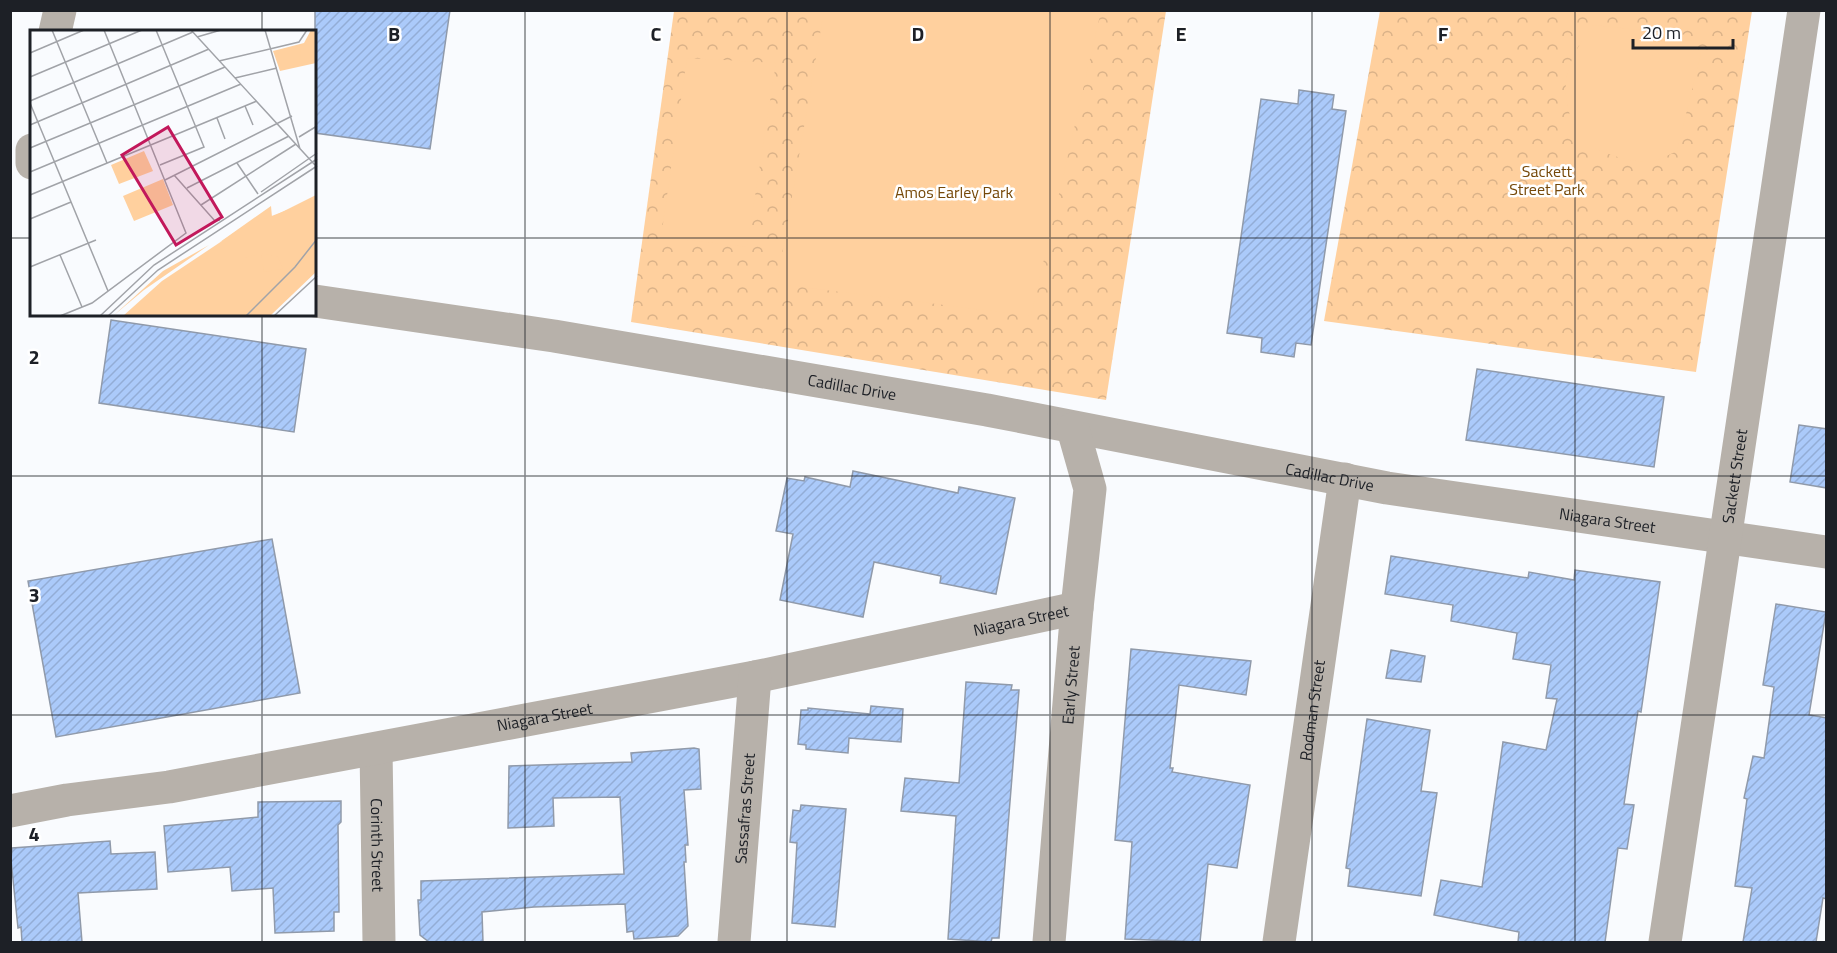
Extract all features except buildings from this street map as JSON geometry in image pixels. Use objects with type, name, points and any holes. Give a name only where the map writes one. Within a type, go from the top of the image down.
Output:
[{"type":"street","points":[[56,30],[60,10]]},
{"type":"street","name":"Sackett Street","points":[[1665,942],[1804,10]]},
{"type":"street","name":"Cadillac Drive","points":[[316,301],[566,338],[976,408],[1073,429],[1387,488]]},
{"type":"street","name":"Early Street","points":[[1049,942],[1077,608],[1090,489],[1073,429]]},
{"type":"street","name":"Rodman Street","points":[[1279,942],[1345,479]]},
{"type":"street","name":"Niagara Street","points":[[1387,488],[1827,552]]},
{"type":"street","name":"Niagara Street","points":[[10,811],[67,800],[169,787],[755,677],[1077,608]]},
{"type":"street","name":"Sassafras Street","points":[[734,942],[755,677]]},
{"type":"street","name":"Corinth Street","points":[[376,749],[379,942]]},
{"type":"green space","name":"Amos Earley Park","points":[[674,11],[1166,11],[1106,400],[631,322]]},
{"type":"green space","points":[[824,11],[1101,11],[1031,316],[777,284]]},
{"type":"green space","name":"Sackett Street Park","points":[[1380,11],[1752,11],[1696,372],[1324,321]]},
{"type":"green space","points":[[1593,25],[1688,35],[1701,53],[1677,151],[1656,160],[1628,160],[1598,149],[1579,134],[1569,113],[1566,97],[1567,75],[1579,45]]},
{"type":"green space","points":[[687,58],[776,63],[747,247],[661,237]]}]
